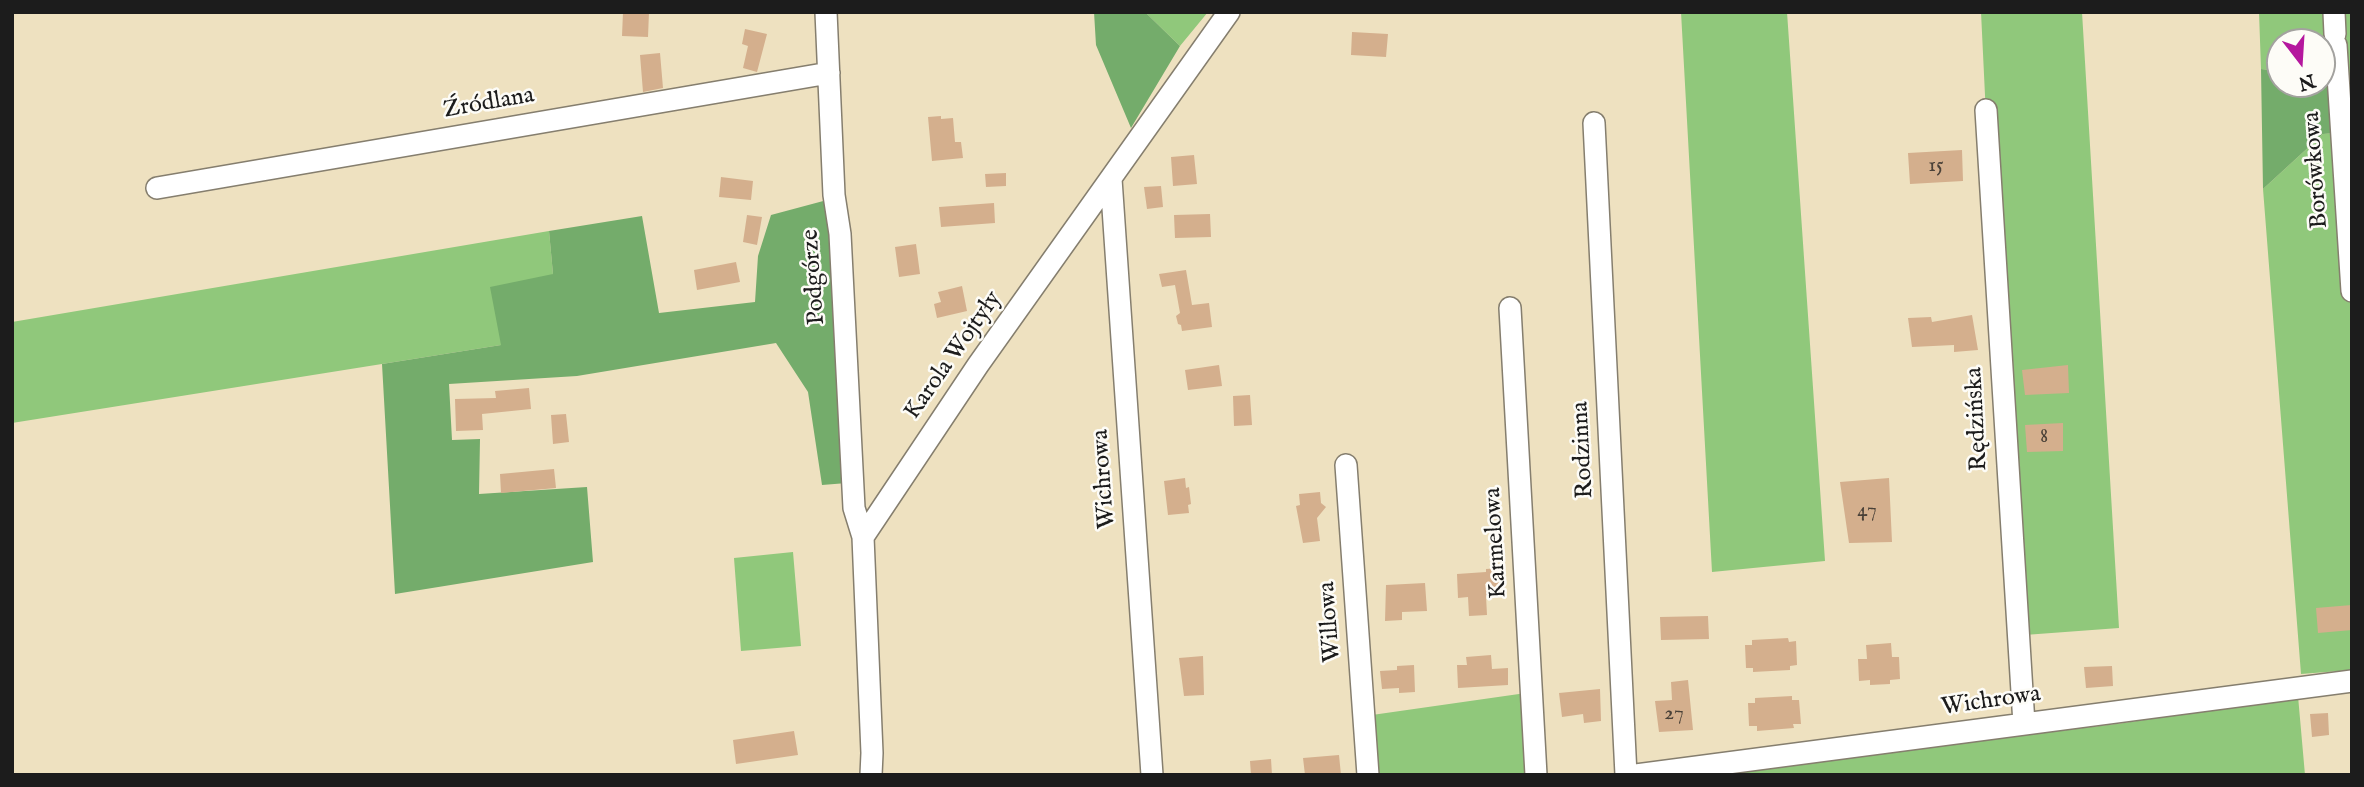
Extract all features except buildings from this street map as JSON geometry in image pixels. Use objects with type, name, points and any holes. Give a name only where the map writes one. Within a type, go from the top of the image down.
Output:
[{"type":"street","name":"Podgórze","points":[[826,12],[834,195],[839,234],[854,508],[863,537]]},
{"type":"street","name":"Karola Wojtyły","points":[[863,537],[978,365],[1229,12]]},
{"type":"street","name":"Borówkowa","points":[[2336,45],[2352,291]]},
{"type":"street","name":"Źródlana","points":[[157,188],[830,72]]},
{"type":"street","name":"Rędzińska","points":[[1986,110],[2024,724]]},
{"type":"street","name":"Rodzinna","points":[[1594,123],[1626,775]]},
{"type":"street","name":"Wichrowa","points":[[1111,179],[1152,775]]},
{"type":"street","name":"Karmelowa","points":[[1510,308],[1536,775]]},
{"type":"street","name":"Willowa","points":[[1346,465],[1368,775]]},
{"type":"street","points":[[863,537],[871,775]]},
{"type":"street","name":"Wichrowa","points":[[1636,775],[2352,681]]},
{"type":"green space","points":[[1094,12],[1145,12],[1180,46],[1131,128],[1096,45]]},
{"type":"green space","points":[[1145,12],[1208,12],[1180,46]]},
{"type":"green space","points":[[1681,12],[1787,12],[1825,561],[1712,572]]},
{"type":"green space","points":[[1981,12],[2082,12],[2119,628],[2011,636]]},
{"type":"green space","points":[[2259,12],[2352,12],[2352,72],[2336,74],[2336,28],[2266,28],[2266,70],[2261,69]]},
{"type":"green space","points":[[2261,69],[2266,70],[2266,98],[2336,98],[2336,74],[2352,72],[2352,132],[2323,134],[2263,189]]},
{"type":"green space","points":[[2352,132],[2352,670],[2301,674],[2263,189],[2323,134]]},
{"type":"green space","points":[[827,200],[847,483],[822,485],[808,392],[776,343],[577,376],[449,384],[452,440],[480,439],[479,494],[587,487],[593,562],[395,594],[382,364],[501,345],[490,287],[553,274],[549,231],[642,216],[659,313],[755,302],[758,256],[771,215]]},
{"type":"green space","points":[[549,231],[553,274],[501,345],[12,423],[12,322]]},
{"type":"green space","points":[[793,552],[801,646],[741,651],[734,558]]},
{"type":"green space","points":[[1526,693],[1530,775],[1378,775],[1372,715]]},
{"type":"green space","points":[[2298,696],[2305,775],[1696,775],[2124,723]]}]
